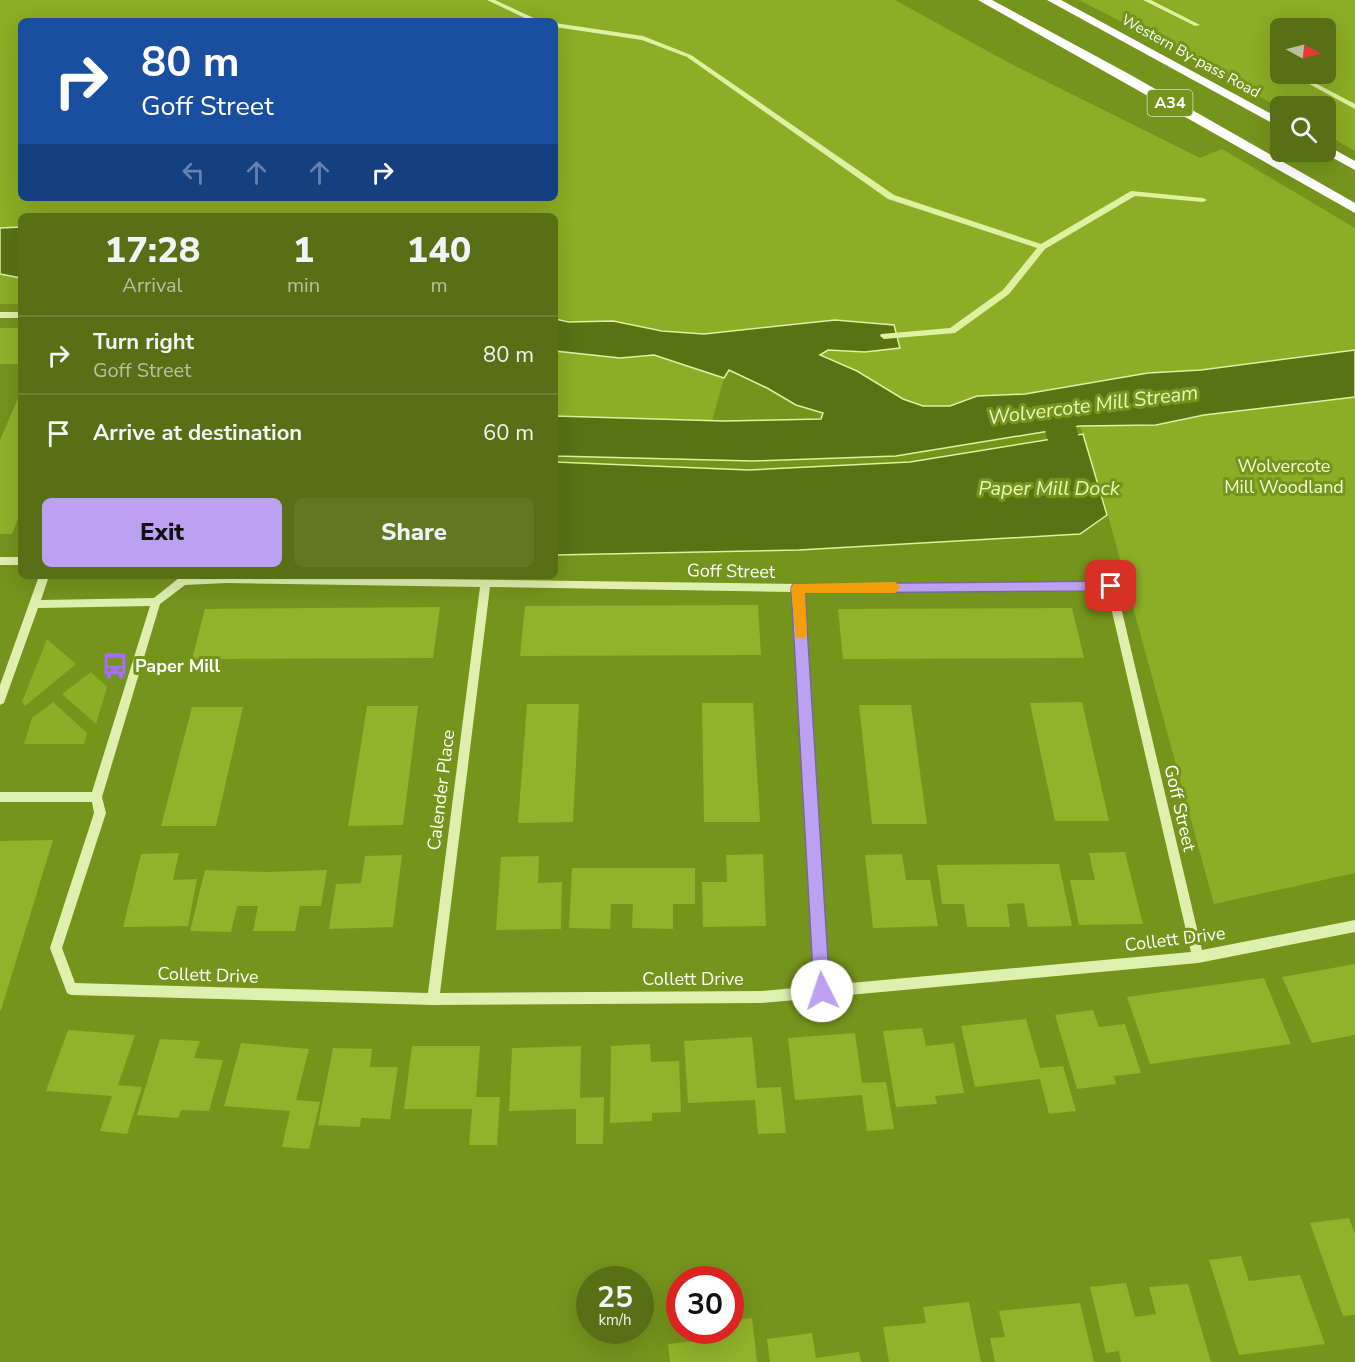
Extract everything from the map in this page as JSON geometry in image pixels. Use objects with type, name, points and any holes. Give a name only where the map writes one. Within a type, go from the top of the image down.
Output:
[{"type":"highway","name":"A34","points":[[984,0],[1125,77],[1355,209]]},
{"type":"highway","name":"Western By-pass Road","points":[[1053,0],[1270,118]]},
{"type":"highway","points":[[1336,155],[1355,166]]},
{"type":"street","points":[[0,315],[18,315]]},
{"type":"street","points":[[0,561],[18,561]]},
{"type":"street","points":[[0,700],[43,579]]},
{"type":"street","name":"Goff Street","points":[[156,602],[183,580],[798,588],[1111,586],[1198,957]]},
{"type":"street","name":"Calender Place","points":[[433,999],[485,585]]},
{"type":"street","points":[[798,588],[822,991]]},
{"type":"street","points":[[0,797],[96,797],[156,602],[35,604]]},
{"type":"street","name":"Collett Drive","points":[[96,797],[100,813],[56,948],[71,989],[433,999],[760,997],[1198,957],[1355,926]]},
{"type":"green space","points":[[0,0],[895,0],[1011,64],[1200,158],[1222,149],[1355,228],[1355,350],[1201,370],[1148,373],[1025,394],[977,396],[950,406],[923,406],[903,399],[857,371],[820,355],[828,350],[865,352],[900,348],[893,325],[835,320],[704,334],[558,319],[558,213],[18,213],[18,227],[0,228]]},
{"type":"green space","points":[[1079,0],[1355,0],[1355,151],[1336,140],[1336,96],[1270,96],[1270,103],[1198,61]]},
{"type":"green space","points":[[0,274],[18,277],[18,304],[0,304]]},
{"type":"green space","points":[[558,351],[620,358],[654,355],[724,378],[712,421],[558,416]]},
{"type":"green space","name":"Wolvercote Mill Woodland","points":[[1355,397],[1355,873],[1214,904],[1103,497],[1080,426],[1156,425],[1204,415]]},
{"type":"green space","points":[[47,639],[76,664],[25,706],[22,702]]},
{"type":"green space","points":[[91,672],[107,687],[96,724],[62,694]]},
{"type":"green space","points":[[53,702],[87,733],[84,744],[24,744],[32,718]]},
{"type":"water","points":[[18,227],[18,277],[0,274],[0,228]]},
{"type":"water","name":"Wolvercote Mill Stream","points":[[558,320],[569,322],[613,321],[662,331],[704,334],[835,320],[894,325],[900,348],[865,352],[828,350],[820,355],[857,371],[903,399],[923,406],[950,406],[977,396],[1025,394],[1148,373],[1201,370],[1355,350],[1355,397],[1204,415],[1156,425],[1080,426],[896,456],[753,461],[558,456],[558,416],[723,421],[821,419],[823,413],[796,405],[729,370],[724,378],[654,355],[620,358],[558,351]]},
{"type":"water","name":"Paper Mill Dock","points":[[1083,434],[1107,515],[1080,534],[799,550],[558,555],[558,462],[749,470],[910,462]]},
{"type":"building","points":[[0,328],[18,328],[18,364],[0,364]]},
{"type":"building","points":[[18,398],[18,518],[12,534],[0,534],[0,440]]},
{"type":"building","points":[[758,605],[761,655],[520,656],[525,606]]},
{"type":"building","points":[[440,607],[433,658],[192,659],[205,609]]},
{"type":"building","points":[[1072,608],[1084,658],[843,659],[838,609]]},
{"type":"building","points":[[1082,702],[1109,821],[1055,821],[1030,703]]},
{"type":"building","points":[[702,703],[753,703],[760,822],[704,822]]},
{"type":"building","points":[[527,704],[579,704],[573,822],[518,823]]},
{"type":"building","points":[[859,705],[911,705],[927,824],[872,824]]},
{"type":"building","points":[[367,706],[418,706],[403,825],[348,826]]},
{"type":"building","points":[[192,707],[243,707],[216,826],[161,826]]},
{"type":"building","points":[[53,840],[1,1010],[0,1010],[0,841]]},
{"type":"building","points":[[1125,852],[1143,924],[1079,925],[1070,880],[1095,880],[1089,853]]},
{"type":"building","points":[[179,853],[173,880],[197,879],[188,926],[123,927],[141,854]]},
{"type":"building","points":[[763,854],[766,926],[703,927],[702,882],[727,882],[726,855]]},
{"type":"building","points":[[902,854],[906,880],[930,880],[938,926],[873,928],[865,855]]},
{"type":"building","points":[[402,855],[393,927],[329,929],[336,884],[361,883],[365,856]]},
{"type":"building","points":[[539,856],[538,883],[562,882],[561,929],[496,930],[501,857]]},
{"type":"building","points":[[1059,864],[1072,926],[1028,927],[1024,903],[1007,904],[1010,927],[967,927],[964,904],[942,904],[937,865]]},
{"type":"building","points":[[572,868],[695,868],[695,904],[673,904],[673,929],[632,928],[633,904],[611,904],[610,929],[569,928]]},
{"type":"building","points":[[205,870],[266,872],[327,870],[321,906],[300,906],[295,931],[253,931],[258,906],[237,906],[231,932],[190,931]]},
{"type":"building","points":[[1355,964],[1355,1035],[1312,1043],[1282,977]]},
{"type":"building","points":[[1264,978],[1291,1044],[1150,1064],[1127,997]]},
{"type":"building","points":[[1093,1010],[1099,1027],[1125,1024],[1141,1073],[1114,1076],[1116,1084],[1077,1089],[1055,1015]]},
{"type":"building","points":[[1026,1019],[1040,1068],[1063,1066],[1076,1111],[1049,1114],[1040,1079],[975,1087],[961,1026]]},
{"type":"building","points":[[922,1028],[926,1046],[954,1043],[964,1093],[935,1096],[937,1104],[896,1107],[883,1031]]},
{"type":"building","points":[[68,1030],[135,1035],[118,1085],[142,1087],[127,1134],[100,1131],[112,1096],[46,1091]]},
{"type":"building","points":[[855,1033],[862,1083],[886,1082],[894,1129],[867,1131],[862,1095],[795,1100],[788,1038]]},
{"type":"building","points":[[752,1037],[757,1088],[781,1087],[786,1133],[758,1134],[755,1100],[688,1103],[684,1041]]},
{"type":"building","points":[[160,1039],[200,1041],[194,1058],[223,1060],[209,1111],[181,1110],[178,1118],[137,1115]]},
{"type":"building","points":[[241,1043],[309,1049],[296,1100],[320,1102],[309,1149],[282,1147],[290,1111],[224,1106]]},
{"type":"building","points":[[650,1044],[651,1062],[679,1061],[681,1112],[652,1113],[652,1121],[610,1123],[611,1046]]},
{"type":"building","points":[[412,1046],[480,1046],[476,1097],[500,1097],[497,1145],[469,1145],[472,1109],[404,1109]]},
{"type":"building","points":[[581,1046],[580,1098],[604,1097],[603,1144],[576,1144],[576,1109],[509,1111],[512,1048]]},
{"type":"building","points":[[333,1048],[372,1049],[370,1067],[398,1067],[390,1119],[361,1118],[360,1127],[318,1125]]},
{"type":"building","points":[[1349,1218],[1355,1234],[1355,1315],[1343,1316],[1310,1223]]},
{"type":"building","points":[[1241,1256],[1249,1281],[1300,1275],[1325,1344],[1239,1355],[1209,1260]]},
{"type":"building","points":[[1126,1283],[1135,1317],[1156,1314],[1149,1287],[1188,1284],[1211,1362],[1121,1362],[1119,1351],[1106,1353],[1090,1287]]},
{"type":"building","points":[[969,1302],[981,1362],[889,1362],[883,1327],[926,1323],[923,1307]]},
{"type":"building","points":[[1080,1303],[1094,1362],[995,1362],[990,1338],[1005,1337],[999,1311]]},
{"type":"building","points":[[752,1318],[757,1362],[670,1362],[668,1344],[744,1344],[744,1319]]},
{"type":"building","points":[[812,1333],[816,1358],[859,1352],[861,1362],[770,1362],[767,1339]]},
{"type":"waterway","points":[[490,0],[530,18]]},
{"type":"waterway","points":[[1146,0],[1197,25]]},
{"type":"waterway","points":[[558,25],[643,38],[689,56],[891,197],[1042,247]]},
{"type":"waterway","points":[[1312,84],[1355,107]]},
{"type":"waterway","points":[[1042,247],[1134,193],[1203,200]]},
{"type":"waterway","points":[[884,336],[952,331],[1006,292],[1042,247]]},
{"type":"waterway","name":"Wolvercote Mill Stream","points":[[1056,410],[1063,438]]},
{"type":"slow traffic","points":[[801,634],[798,588],[895,587]]},
{"type":"place","name":"Paper Mill","points":[[115,666]]},
{"type":"route","points":[[822,991],[798,588],[1111,586]]}]
